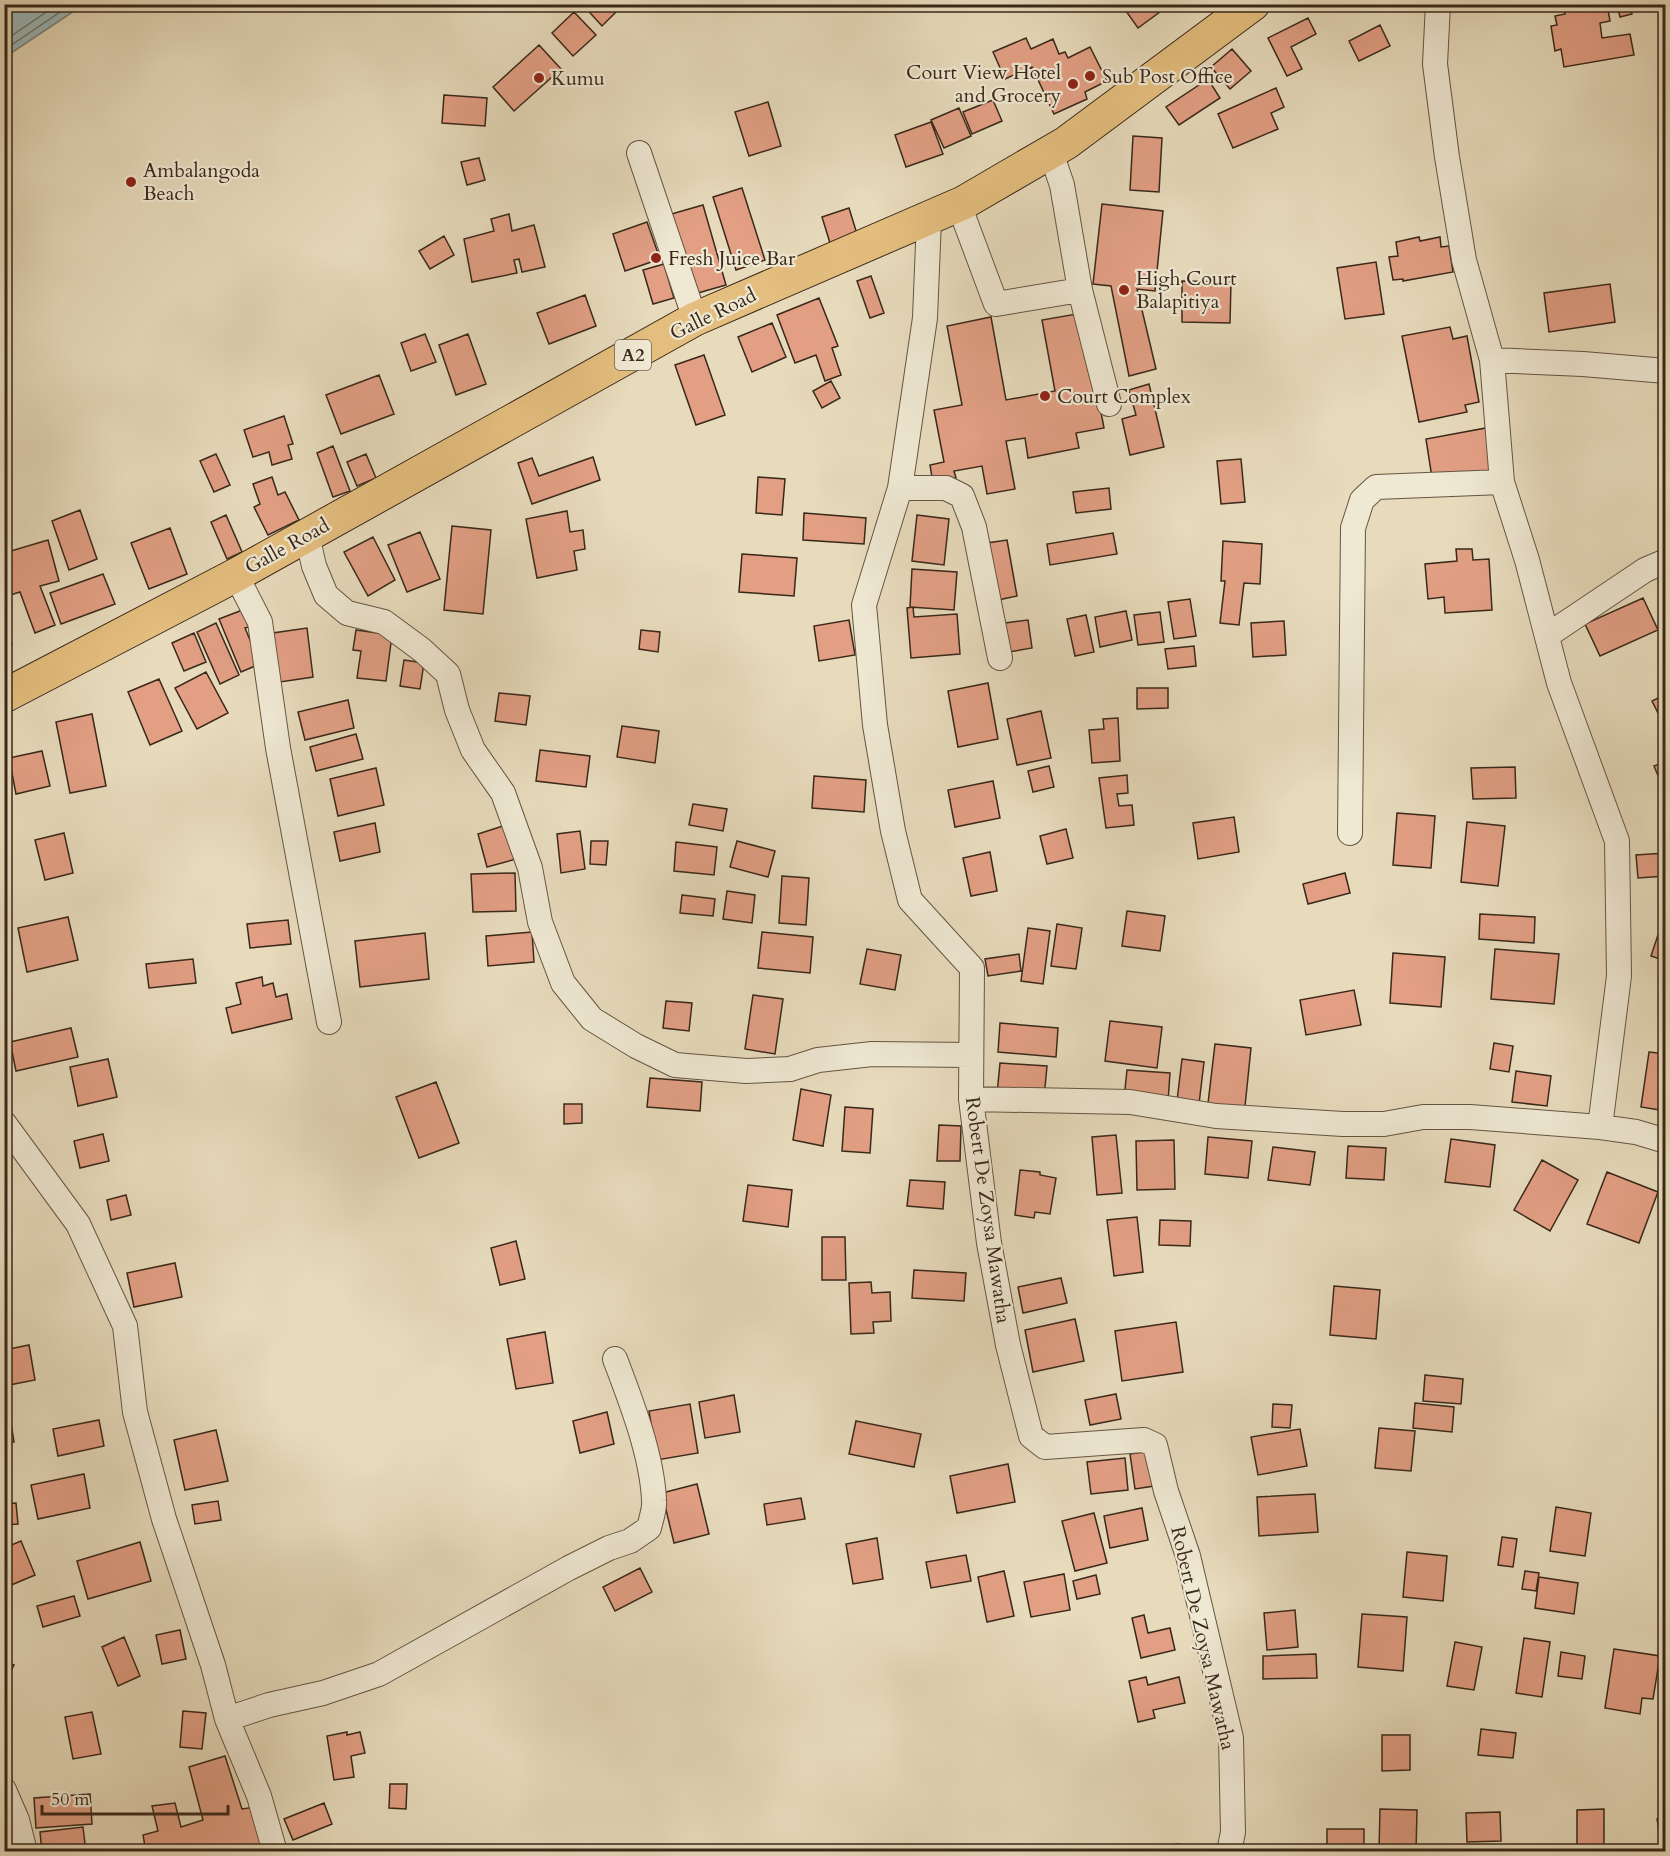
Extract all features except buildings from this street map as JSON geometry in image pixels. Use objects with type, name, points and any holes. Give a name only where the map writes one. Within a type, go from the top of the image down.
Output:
[{"type":"highway","name":"Galle Road","points":[[4,696],[236,574],[695,319],[959,205],[1051,153],[1253,4]]},
{"type":"street","points":[[1438,4],[1435,64],[1447,157],[1464,260],[1492,360],[1502,482],[1548,635],[1559,683],[1617,841],[1619,976],[1600,1127]]},
{"type":"street","points":[[639,153],[695,319]]},
{"type":"street","points":[[1051,153],[1062,185],[1080,290],[1109,404]]},
{"type":"street","points":[[959,205],[996,303],[1080,290]]},
{"type":"street","name":"Robert De Zoysa Mawatha","points":[[930,219],[925,318],[900,488],[864,605],[875,724],[893,831],[910,900],[972,968],[971,1099],[989,1243],[1008,1345],[1031,1436],[1045,1447],[1144,1440],[1155,1444],[1166,1491],[1188,1556],[1231,1738],[1233,1832],[1229,1851]]},
{"type":"street","points":[[1492,360],[1665,371]]},
{"type":"street","points":[[1350,833],[1353,528],[1362,500],[1376,488],[1502,482]]},
{"type":"street","points":[[900,488],[946,488],[962,496],[974,527],[1000,658]]},
{"type":"street","points":[[307,535],[314,566],[326,595],[347,613],[384,622],[422,650],[448,674],[457,710],[474,750],[503,793],[530,868],[540,922],[563,983],[592,1019],[636,1046],[675,1065],[746,1071],[790,1069],[818,1060],[872,1054],[971,1055]]},
{"type":"street","points":[[1548,635],[1645,570],[1665,561]]},
{"type":"street","points":[[236,574],[260,622],[278,748],[329,1022]]},
{"type":"street","points":[[971,1099],[1130,1102],[1216,1116],[1343,1124],[1384,1124],[1424,1117],[1470,1117],[1600,1127],[1636,1132],[1665,1141]]},
{"type":"street","points":[[4,1124],[78,1224],[125,1326],[135,1412],[164,1519],[213,1665],[227,1719],[259,1796],[276,1851]]},
{"type":"street","points":[[227,1719],[269,1705],[323,1693],[379,1674],[569,1568],[609,1548],[630,1541],[649,1528],[655,1502],[650,1467],[615,1359]]},
{"type":"street","points":[[4,1790],[17,1820],[25,1851]]},
{"type":"water","points":[[5,4],[83,4],[83,5],[5,57]]},
{"type":"place","name":"Sub Post Office","points":[[1090,76]]},
{"type":"place","name":"Kumu","points":[[539,78]]},
{"type":"place","name":"Court View Hotel and Grocery","points":[[1073,84]]},
{"type":"place","name":"Ambalangoda Beach","points":[[131,182]]},
{"type":"place","name":"Fresh Juice Bar","points":[[656,258]]},
{"type":"place","name":"High Court Balapitiya","points":[[1124,290]]},
{"type":"place","name":"Court Complex","points":[[1045,396]]}]
